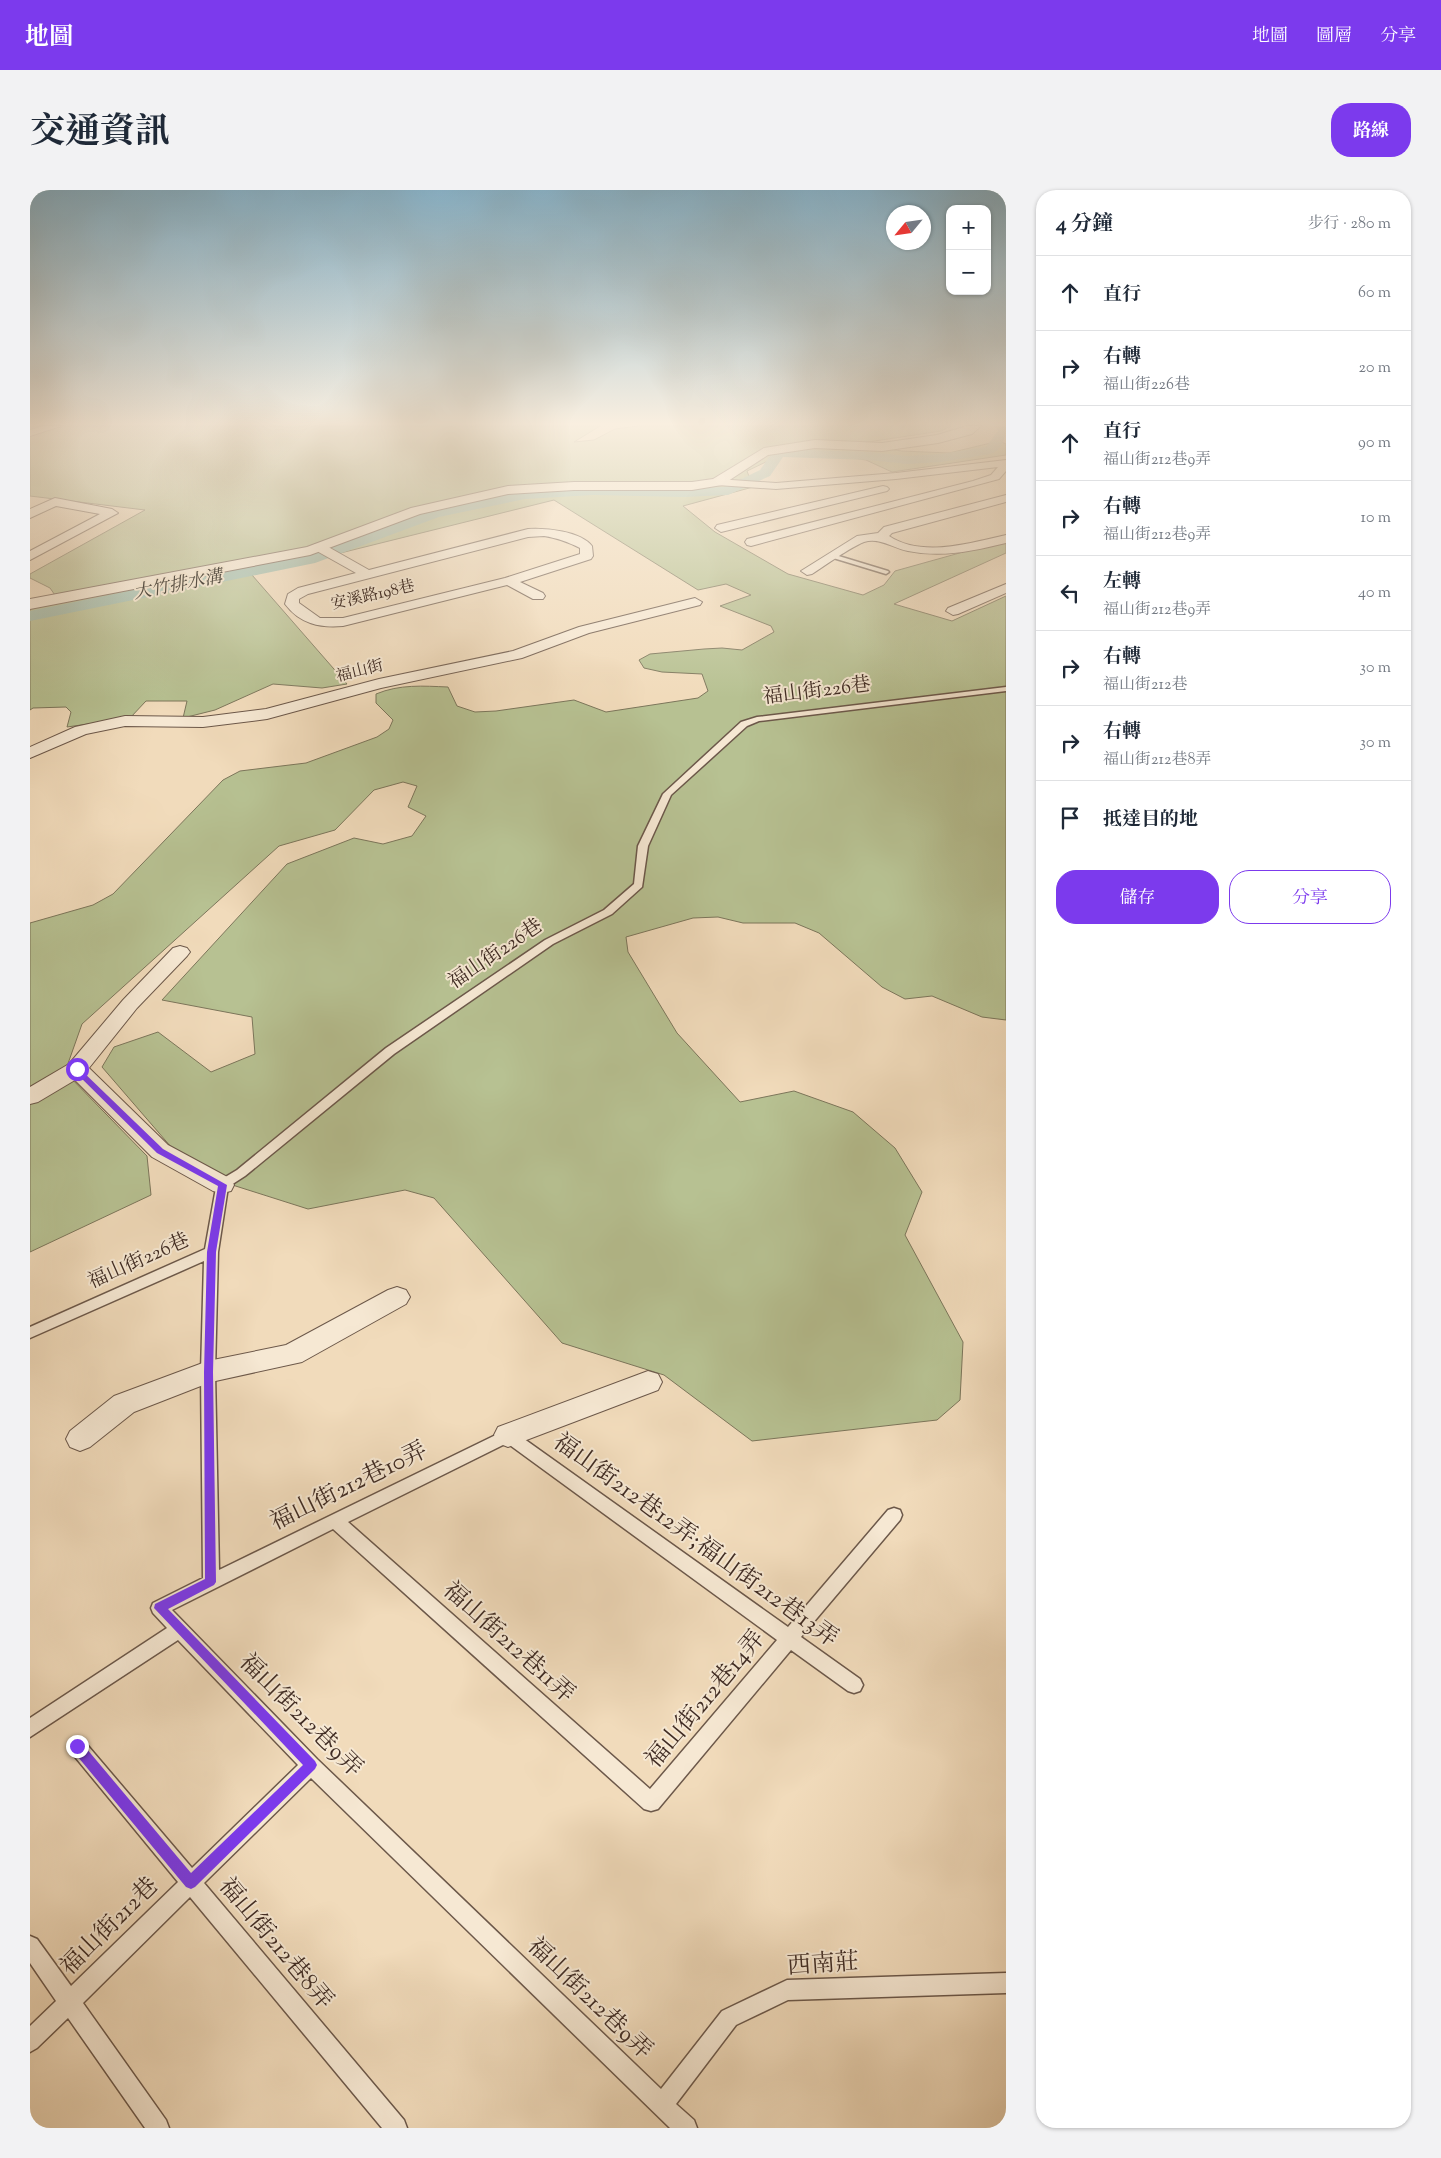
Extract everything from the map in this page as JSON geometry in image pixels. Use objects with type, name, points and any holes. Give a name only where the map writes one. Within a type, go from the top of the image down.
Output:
[{"type":"street","points":[[30,556],[104,516]]},
{"type":"street","points":[[30,604],[326,550],[403,516]]},
{"type":"street","points":[[721,528],[769,516]]},
{"type":"street","points":[[751,542],[849,516]]},
{"type":"street","points":[[806,571],[861,539],[882,536],[888,530],[938,516]]},
{"type":"street","name":"安溪路198巷","points":[[546,532],[563,535],[586,546],[587,556],[510,581],[343,622],[323,624],[308,619],[292,604],[293,597],[303,591],[528,533],[546,532]]},
{"type":"street","points":[[882,536],[897,545],[933,551],[953,551],[1006,539]]},
{"type":"street","points":[[326,550],[369,575]]},
{"type":"street","points":[[510,581],[538,596]]},
{"type":"street","points":[[953,611],[1006,588]]},
{"type":"street","name":"福山街","points":[[30,753],[81,730],[125,721],[203,722],[267,714],[379,684],[517,655],[584,630],[695,602]]},
{"type":"street","points":[[30,1097],[77,1069],[130,1004],[180,952]]},
{"type":"street","points":[[77,1069],[160,1151],[222,1185]]},
{"type":"street","points":[[80,1439],[124,1404],[208,1372],[292,1354],[398,1297]]},
{"type":"street","points":[[508,1435],[648,1382]]},
{"type":"lane","points":[[832,556],[886,572]]},
{"type":"lane","name":"福山街226巷","points":[[30,1333],[211,1252],[222,1185],[241,1173],[390,1050],[549,942],[608,912],[639,885],[643,846],[667,794],[744,724],[757,719],[1006,689]]},
{"type":"lane","points":[[211,1252],[208,1372],[211,1582]]},
{"type":"lane","name":"福山街212巷10弄","points":[[211,1582],[508,1435]]},
{"type":"lane","name":"福山街212巷12弄;福山街212巷13弄","points":[[508,1435],[854,1685]]},
{"type":"lane","name":"福山街212巷14弄","points":[[651,1802],[894,1514]]},
{"type":"lane","name":"福山街212巷11弄","points":[[334,1520],[651,1802]]},
{"type":"lane","name":"福山街212巷9弄","points":[[211,1582],[159,1608],[311,1765],[686,2128]]},
{"type":"lane","points":[[30,1728],[180,1630]]},
{"type":"lane","name":"福山街212巷8弄","points":[[77,1746],[396,2128]]},
{"type":"lane","name":"福山街212巷","points":[[30,2041],[311,1765]]},
{"type":"lane","points":[[30,1946],[158,2128]]},
{"type":"lane","name":"西南莊","points":[[662,2105],[729,2018],[787,1990],[1006,1983]]},
{"type":"green space","points":[[133,516],[488,516],[252,575],[347,684],[322,688],[273,684],[215,710],[183,718],[187,701],[146,701],[130,718],[67,727],[71,712],[66,707],[33,708],[30,710],[30,605],[57,598],[50,588],[30,578],[30,574]]},
{"type":"green space","points":[[580,516],[696,516],[715,532],[788,574],[863,595],[884,585],[895,571],[1006,540],[1006,553],[894,604],[952,621],[1006,596],[1006,1020],[982,1017],[932,996],[905,999],[882,987],[819,933],[795,923],[743,923],[718,917],[693,918],[626,937],[628,952],[677,1033],[740,1102],[794,1091],[853,1112],[895,1148],[922,1192],[905,1235],[963,1342],[960,1400],[937,1420],[752,1441],[664,1375],[562,1343],[434,1198],[405,1190],[308,1209],[223,1182],[178,1155],[102,1067],[114,1047],[158,1032],[211,1072],[255,1054],[252,1017],[162,1000],[287,864],[354,838],[383,844],[412,836],[426,816],[408,807],[417,786],[403,782],[374,790],[335,830],[279,846],[82,1024],[65,1072],[147,1156],[151,1195],[30,1252],[30,923],[93,905],[113,894],[223,780],[240,771],[306,763],[377,737],[389,729],[393,720],[376,703],[376,694],[403,687],[448,687],[457,706],[475,712],[496,711],[574,700],[606,712],[698,698],[708,691],[702,674],[662,672],[644,668],[639,660],[650,654],[722,648],[742,650],[774,632],[771,626],[720,606],[751,595],[726,584],[698,590]]},
{"type":"waterway","name":"大竹排水溝","points":[[30,616],[315,558],[426,516]]},
{"type":"route","points":[[77,1069],[160,1151],[222,1185],[211,1252],[208,1372],[211,1582],[159,1608],[311,1765],[191,1882],[77,1746]]}]
